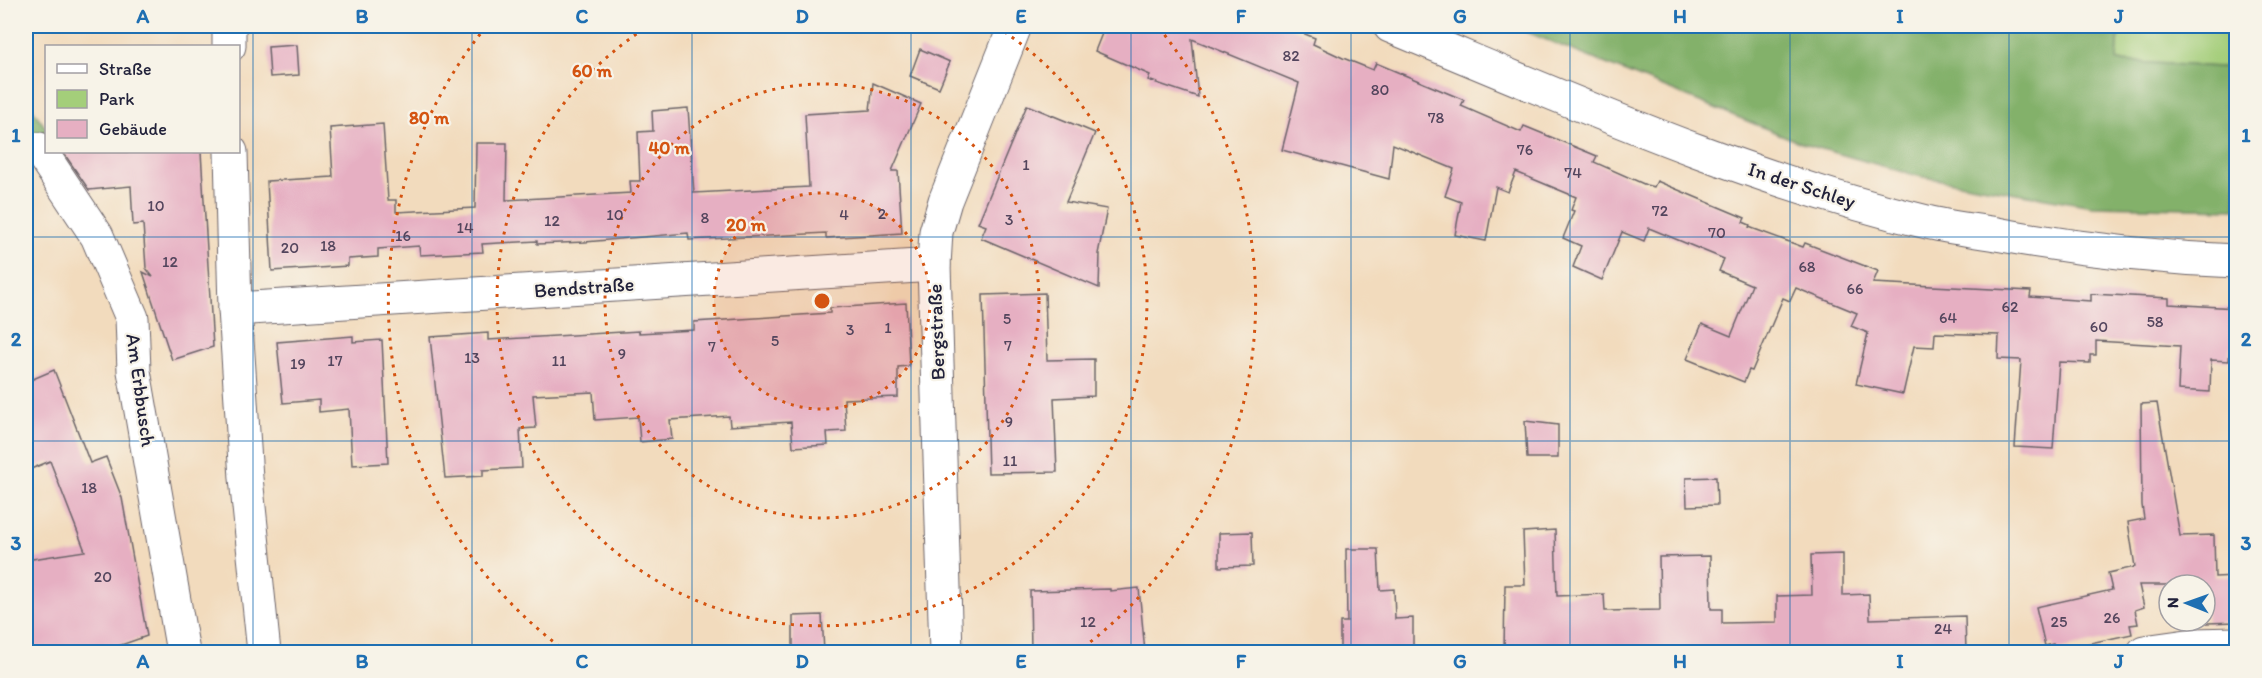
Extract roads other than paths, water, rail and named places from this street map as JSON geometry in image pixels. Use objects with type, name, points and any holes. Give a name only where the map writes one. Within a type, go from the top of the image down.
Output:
[{"type":"street","points":[[229,26],[229,45]]},
{"type":"street","name":"Bergstraße","points":[[946,652],[934,265],[936,232],[945,201],[1015,26]]},
{"type":"street","name":"In der Schley","points":[[1390,26],[1658,136],[1810,189],[1884,210],[1933,223],[2064,246],[2236,261]]},
{"type":"street","name":"Am Erbbusch","points":[[39,149],[98,236],[132,318],[134,371],[183,652]]},
{"type":"street","points":[[231,153],[235,309],[246,478],[264,652]]},
{"type":"street","name":"Bendstraße","points":[[235,309],[934,265]]},
{"type":"street","points":[[2144,652],[2194,645],[2236,644]]}]
